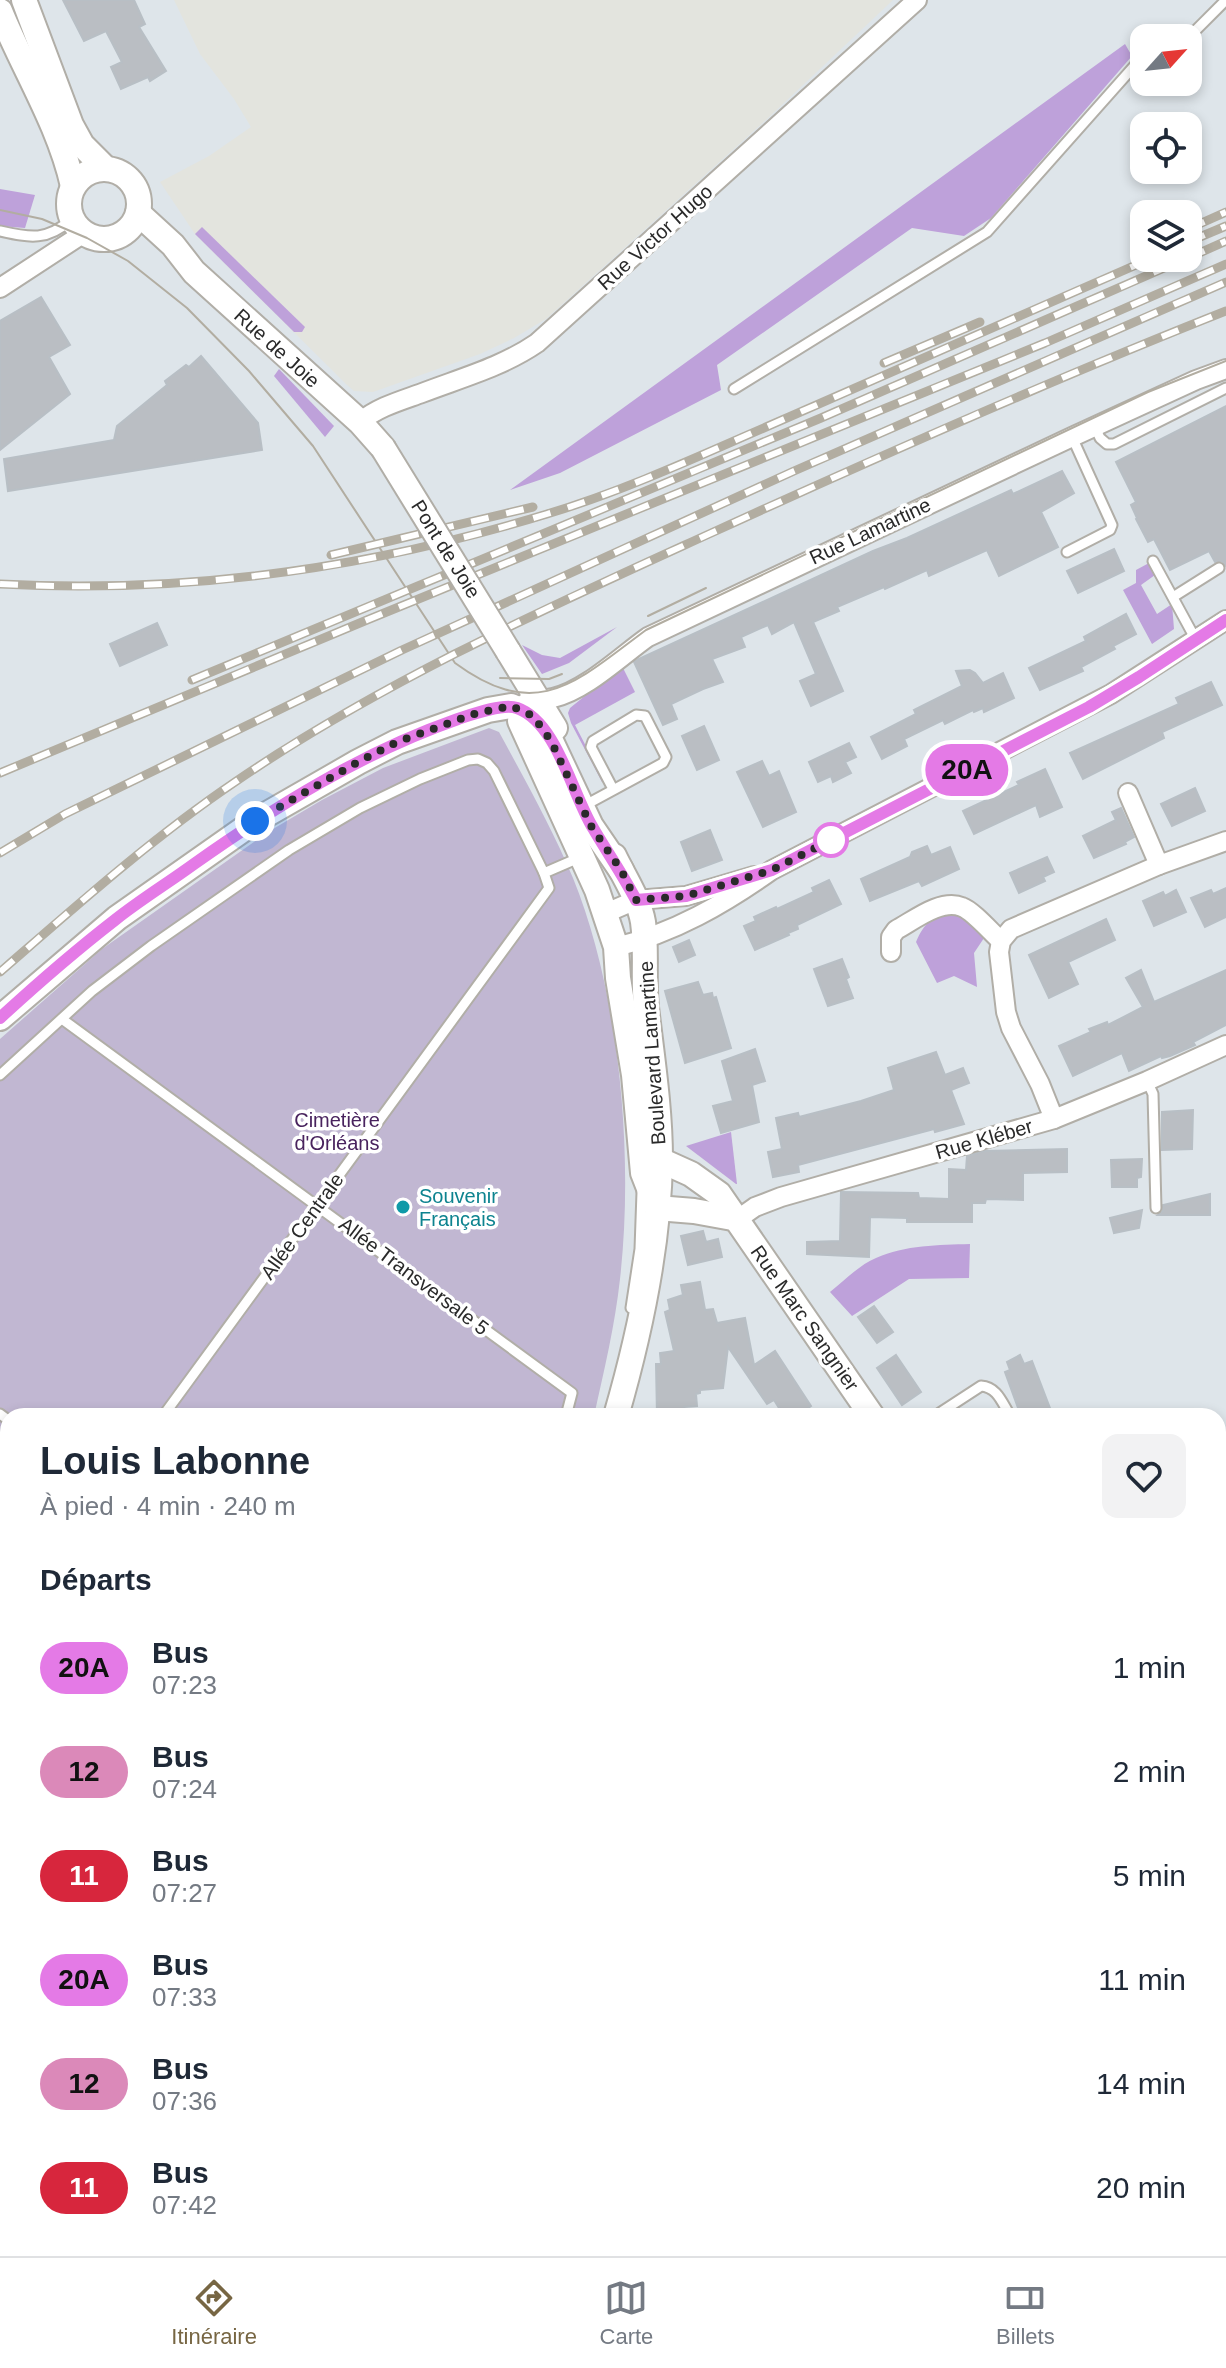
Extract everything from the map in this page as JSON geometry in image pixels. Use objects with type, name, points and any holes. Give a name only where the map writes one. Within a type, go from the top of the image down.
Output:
[{"type":"street","points":[[12,0],[33,47],[55,85]]},
{"type":"street","points":[[0,11],[69,164],[73,186],[69,204],[78,226],[104,239],[119,236],[132,222],[139,202],[132,183],[125,175],[105,168],[82,145],[55,85],[24,0]]},
{"type":"street","name":"Rue Victor Hugo","points":[[360,422],[379,409],[502,364],[537,343],[917,0]]},
{"type":"street","points":[[73,186],[87,173],[105,168]]},
{"type":"street","name":"Rue de Joie","points":[[132,222],[194,272],[360,422],[378,451]]},
{"type":"street","points":[[0,288],[78,226]]},
{"type":"street","name":"Rue Lamartine","points":[[529,703],[591,679],[648,637],[1072,437],[1226,369]]},
{"type":"street","name":"Pont de Joie","points":[[378,451],[503,654]]},
{"type":"street","points":[[616,947],[672,929],[733,898],[772,870],[1067,719],[1121,689],[1226,620]]},
{"type":"street","name":"Boulevard Lamartine","points":[[503,654],[533,716],[551,741],[591,826],[621,870]]},
{"type":"street","points":[[0,1018],[117,918],[255,821],[397,742],[477,713],[529,703]]},
{"type":"street","name":"Boulevard Lamartine","points":[[529,703],[558,733],[643,919],[643,975],[658,1112],[652,1166]]},
{"type":"street","name":"Boulevard Lamartine","points":[[529,703],[520,721],[606,913],[616,947],[618,978],[652,1166],[657,1208],[643,1308],[618,1408]]},
{"type":"street","points":[[1128,793],[1159,865]]},
{"type":"street","points":[[1054,1119],[1006,1012],[999,952],[1001,941],[1011,929],[1159,865],[1226,841]]},
{"type":"street","points":[[606,913],[636,900],[686,896],[772,870]]},
{"type":"street","points":[[891,952],[891,937],[896,930],[941,906],[951,905],[963,907],[1001,941]]},
{"type":"street","name":"Rue Kléber","points":[[738,1219],[755,1207],[781,1197],[1054,1119],[1226,1045]]},
{"type":"street","name":"Rue Marc Sangnier","points":[[652,1166],[710,1186],[738,1219],[867,1408]]},
{"type":"street","points":[[657,1208],[738,1219]]},
{"type":"lane","points":[[1202,24],[1226,0]]},
{"type":"lane","points":[[734,389],[987,232],[1130,71]]},
{"type":"lane","points":[[0,231],[28,238],[78,226]]},
{"type":"lane","points":[[1095,427],[1100,438],[1107,444],[1114,444],[1226,388]]},
{"type":"lane","points":[[1067,552],[1110,530],[1112,525],[1072,437]]},
{"type":"lane","points":[[1153,561],[1196,640]]},
{"type":"lane","points":[[1173,597],[1219,568]]},
{"type":"lane","points":[[591,802],[663,763],[666,757],[645,716],[636,715],[593,741],[591,747],[613,789]]},
{"type":"lane","points":[[0,1075],[92,991],[289,850],[360,808],[468,760],[478,759],[494,771],[544,873],[581,857]]},
{"type":"lane","name":"Allée Centrale","points":[[169,1408],[549,888],[544,873]]},
{"type":"lane","name":"Allée Transversale 5","points":[[62,1019],[572,1393],[568,1408]]},
{"type":"lane","points":[[1147,1081],[1153,1094],[1156,1208]]},
{"type":"lane","points":[[609,1408],[623,1362],[652,1166]]},
{"type":"lane","points":[[947,1408],[981,1386],[995,1391],[1006,1408]]},
{"type":"shaded area","points":[[174,0],[893,0],[546,319],[480,354],[373,392],[354,391],[346,384],[195,234],[160,182],[209,156],[251,127],[200,54]]},
{"type":"shaded area","points":[[1125,44],[1130,58],[991,218],[964,236],[912,228],[717,365],[721,390],[560,473],[510,490]]},
{"type":"shaded area","points":[[0,189],[35,195],[25,228],[0,226]]},
{"type":"shaded area","points":[[202,227],[305,327],[302,332],[294,332],[195,234]]},
{"type":"shaded area","points":[[279,369],[334,426],[325,437],[274,376]]},
{"type":"shaded area","points":[[1149,563],[1155,575],[1141,585],[1157,614],[1172,604],[1174,629],[1152,644],[1123,590],[1136,583],[1136,570]]},
{"type":"shaded area","points":[[617,627],[569,663],[542,674],[522,645],[542,655],[560,658]]},
{"type":"shaded area","points":[[622,666],[635,692],[575,725],[602,782],[568,713],[570,708]]},
{"type":"shaded area","points":[[957,913],[984,938],[974,953],[977,987],[954,976],[937,983],[916,942],[923,928],[931,921]]},
{"type":"shaded area","points":[[731,1132],[737,1184],[686,1146]]},
{"type":"shaded area","points":[[970,1244],[969,1278],[909,1279],[852,1316],[830,1292],[864,1265],[887,1254],[922,1246]]},
{"type":"green space","name":"Cimetière d'Orléans","points":[[489,728],[499,732],[547,822],[573,878],[589,923],[612,1023],[624,1129],[625,1181],[620,1279],[596,1408],[0,1408],[0,1039],[102,949],[268,832],[383,768]]},
{"type":"building","points":[[63,0],[134,0],[145,24],[139,27],[166,71],[150,81],[148,77],[121,89],[111,67],[122,62],[106,31],[84,41]]},
{"type":"building","points":[[41,297],[70,345],[49,357],[70,394],[0,450],[0,321]]},
{"type":"building","points":[[201,356],[258,423],[262,450],[8,491],[4,459],[114,440],[117,426],[167,385],[165,381]]},
{"type":"building","points":[[1226,406],[1226,566],[1222,561],[1215,562],[1209,551],[1170,570],[1154,539],[1148,542],[1136,519],[1131,505],[1136,502],[1116,462]]},
{"type":"building","points":[[1062,471],[1074,493],[1041,512],[1058,547],[999,576],[987,550],[929,576],[927,570],[884,587],[837,607],[839,611],[813,622],[843,691],[811,706],[800,681],[816,674],[794,622],[772,634],[768,625],[741,637],[745,647],[712,659],[723,682],[671,704],[677,719],[663,725],[634,662],[873,551]]},
{"type":"building","points":[[1114,549],[1124,571],[1078,593],[1067,571]]},
{"type":"building","points":[[1126,614],[1136,634],[1081,667],[1083,671],[1040,690],[1029,668],[1086,641],[1084,637]]},
{"type":"building","points":[[157,623],[167,645],[120,666],[110,644]]},
{"type":"building","points":[[970,670],[983,683],[1003,673],[1014,698],[984,712],[983,708],[973,710],[945,724],[943,720],[904,739],[907,746],[882,759],[871,737],[916,714],[914,710],[962,686],[956,671]]},
{"type":"building","points":[[1211,682],[1222,705],[1162,732],[1164,738],[1083,779],[1070,753],[1179,704],[1176,698]]},
{"type":"building","points":[[704,726],[719,760],[697,770],[682,736]]},
{"type":"building","points":[[849,743],[856,757],[845,762],[851,773],[833,782],[831,776],[818,782],[809,762]]},
{"type":"building","points":[[762,761],[769,776],[779,771],[796,812],[763,827],[737,772]]},
{"type":"building","points":[[1045,769],[1062,807],[1040,817],[1036,805],[974,834],[963,811]]},
{"type":"building","points":[[1195,788],[1205,811],[1172,826],[1161,804]]},
{"type":"building","points":[[1121,808],[1134,837],[1126,844],[1094,858],[1083,836],[1116,820],[1112,812]]},
{"type":"building","points":[[710,830],[722,860],[692,871],[681,842]]},
{"type":"building","points":[[927,846],[931,855],[950,847],[959,869],[922,886],[919,881],[870,901],[861,879]]},
{"type":"building","points":[[1047,857],[1054,872],[1043,877],[1045,881],[1019,893],[1010,873]]},
{"type":"building","points":[[829,880],[841,904],[797,925],[798,929],[789,935],[755,950],[744,926],[756,921],[754,917],[814,892],[812,888]]},
{"type":"building","points":[[1226,888],[1226,917],[1205,927],[1191,898]]},
{"type":"building","points":[[1176,890],[1186,912],[1154,926],[1143,901]]},
{"type":"building","points":[[1106,919],[1115,940],[1068,962],[1078,984],[1049,998],[1029,955]]},
{"type":"building","points":[[689,940],[695,955],[679,962],[673,947]]},
{"type":"building","points":[[842,959],[853,998],[828,1006],[814,969]]},
{"type":"building","points":[[1141,970],[1154,1002],[1226,970],[1226,1025],[1193,1042],[1195,1045],[1129,1071],[1122,1053],[1073,1076],[1059,1046],[1091,1032],[1089,1029],[1107,1022],[1108,1025],[1143,1007],[1126,978]]},
{"type":"building","points":[[698,982],[703,995],[712,993],[713,998],[716,997],[731,1048],[685,1063],[665,991]]},
{"type":"building","points":[[755,1049],[765,1081],[752,1085],[759,1122],[721,1133],[713,1106],[733,1101],[722,1061]]},
{"type":"building","points":[[936,1052],[945,1075],[963,1068],[969,1083],[951,1090],[964,1124],[798,1165],[799,1172],[773,1177],[768,1152],[782,1149],[776,1118],[798,1113],[799,1117],[894,1090],[888,1068]]},
{"type":"building","points":[[1193,1110],[1192,1149],[1162,1150],[1162,1112]]},
{"type":"building","points":[[1067,1149],[1067,1172],[1023,1173],[1023,1200],[986,1199],[985,1203],[972,1203],[972,1222],[907,1222],[907,1218],[870,1217],[869,1257],[807,1254],[807,1242],[840,1241],[841,1192],[918,1193],[919,1198],[949,1199],[949,1169],[966,1170],[967,1156],[984,1151]]},
{"type":"building","points":[[1142,1159],[1137,1187],[1112,1187],[1111,1160]]},
{"type":"building","points":[[1210,1194],[1210,1215],[1158,1215],[1163,1211],[1163,1205]]},
{"type":"building","points":[[1142,1210],[1139,1228],[1114,1233],[1110,1218]]},
{"type":"building","points":[[703,1231],[706,1242],[718,1239],[722,1257],[688,1265],[681,1236]]},
{"type":"building","points":[[700,1282],[705,1310],[713,1309],[717,1323],[745,1318],[754,1365],[775,1351],[811,1406],[779,1408],[774,1400],[767,1404],[728,1347],[723,1388],[700,1390],[696,1394],[697,1406],[657,1408],[656,1364],[661,1364],[660,1353],[674,1351],[665,1312],[670,1310],[668,1300],[683,1295],[681,1285]]},
{"type":"building","points":[[874,1306],[893,1332],[877,1343],[858,1317]]},
{"type":"building","points":[[896,1355],[921,1392],[902,1405],[877,1368]]},
{"type":"building","points":[[1020,1355],[1024,1364],[1032,1361],[1050,1408],[1018,1408],[1005,1372],[1010,1370],[1007,1362]]},
{"type":"tram line","points":[[0,210],[42,219],[87,238],[128,261],[187,308],[249,371],[313,446],[455,663],[484,681],[510,691],[534,693],[577,679],[646,630],[1148,392],[1226,361]]},
{"type":"tram line","points":[[648,616],[706,588]]},
{"type":"tram line","points":[[500,678],[549,679],[562,674]]},
{"type":"railway","points":[[1202,223],[1226,212]]},
{"type":"railway","points":[[1202,236],[1226,226]]},
{"type":"railway","points":[[1202,252],[1226,241]]},
{"type":"railway","points":[[0,773],[1045,343],[1226,264]]},
{"type":"railway","points":[[0,584],[139,585],[276,573],[412,550],[547,514],[700,456],[1130,268]]},
{"type":"railway","points":[[192,680],[821,418],[1155,272]]},
{"type":"railway","points":[[0,853],[65,814],[402,650],[794,471],[1226,282]]},
{"type":"railway","points":[[0,972],[115,873],[204,804],[291,745],[407,679],[587,590],[837,476],[1031,391],[1226,311]]},
{"type":"railway","points":[[884,363],[980,322]]},
{"type":"railway","points":[[331,555],[533,507]]},
{"type":"bus line","name":"20A","points":[[0,1018],[117,918],[255,821],[397,742],[477,713],[511,706],[533,716],[551,741],[591,826],[621,870],[636,900],[686,896],[772,870],[1089,707],[1226,620]]},
{"type":"place","name":"Souvenir Français","points":[[403,1207]]},
{"type":"route","points":[[255,821],[397,742],[477,713],[511,706],[533,716],[551,741],[591,826],[621,870],[636,900],[686,896],[772,870],[831,840]]}]
